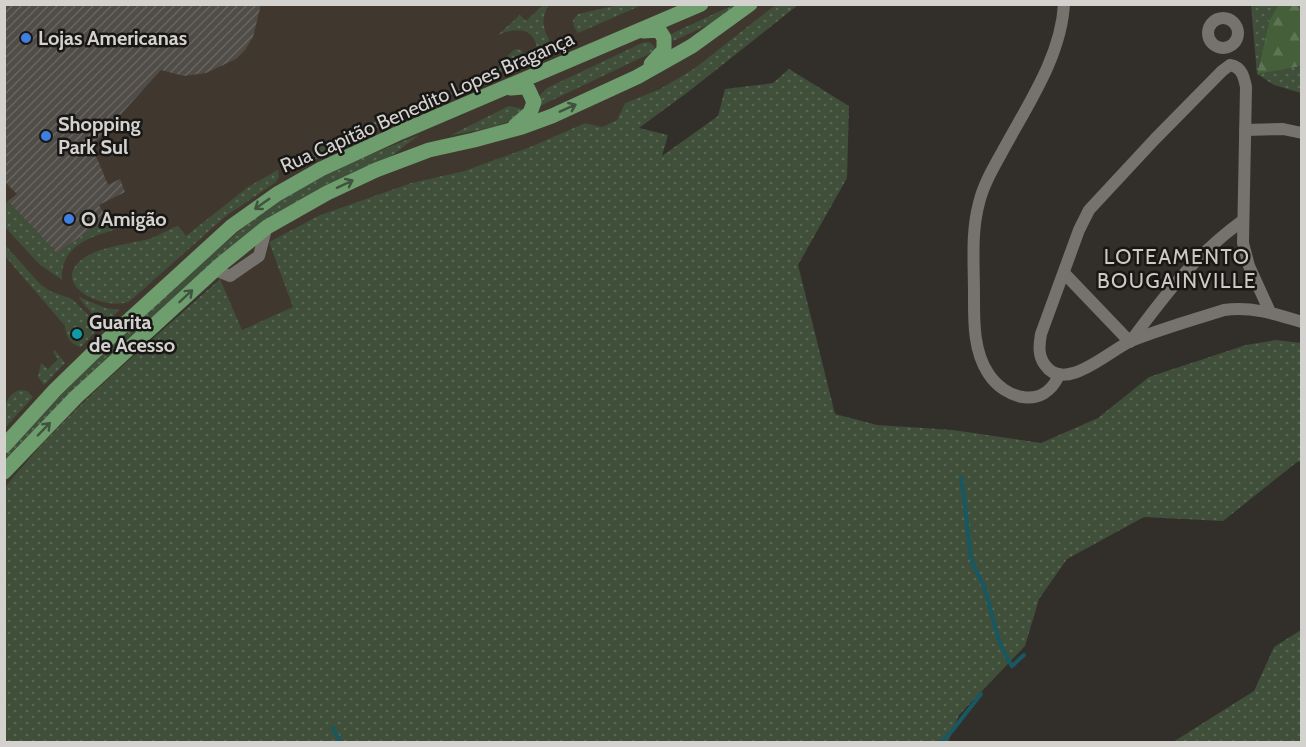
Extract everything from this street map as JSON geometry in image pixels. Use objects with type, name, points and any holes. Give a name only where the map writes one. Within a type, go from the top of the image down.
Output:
[{"type":"main road","name":"Rua Capitão Benedito Lopes Bragança","points":[[4,446],[81,364],[232,226],[294,183],[401,132],[701,4]]},
{"type":"main road","points":[[4,472],[76,397],[215,270],[266,229],[327,193],[376,170],[429,150],[506,132],[552,116],[637,77],[692,46],[750,4]]},
{"type":"main road","points":[[637,77],[660,55],[665,43],[659,30],[640,31]]},
{"type":"main road","points":[[501,91],[523,87],[531,92],[534,102],[526,118],[506,132]]},
{"type":"street","points":[[1059,375],[1053,387],[1047,392],[1021,398],[1000,389],[984,368],[975,332],[973,237],[979,202],[985,185],[1053,53],[1063,23],[1064,4]]},
{"type":"street","points":[[1226,48],[1230,65]]},
{"type":"street","points":[[1230,65],[1239,68],[1244,79],[1242,220],[1245,254],[1270,312]]},
{"type":"street","points":[[1230,65],[1099,198],[1084,220],[1039,343],[1039,351],[1050,372],[1059,375],[1072,374],[1130,342],[1224,310],[1238,308],[1270,312],[1302,322]]},
{"type":"street","points":[[1245,130],[1283,129],[1302,133]]},
{"type":"street","points":[[1130,342],[1172,286],[1200,255],[1242,220]]},
{"type":"street","points":[[1064,273],[1130,342]]},
{"type":"shaded area","points":[[5,5],[775,5],[695,68],[660,89],[625,103],[617,120],[602,127],[585,123],[530,147],[464,171],[411,183],[320,215],[269,242],[294,307],[242,330],[219,279],[149,340],[23,465],[5,487]]},
{"type":"green space","points":[[622,4],[642,5],[578,33],[574,27],[573,20],[578,14]]},
{"type":"green space","points":[[543,5],[549,5],[543,21],[547,36],[553,46],[538,54],[534,39],[525,31],[519,30],[498,35],[520,15],[526,21]]},
{"type":"green space","points":[[737,5],[710,24],[673,41],[671,34]]},
{"type":"green space","points":[[775,5],[798,5],[639,128],[668,135],[662,156],[718,116],[725,89],[773,83],[789,69],[849,106],[847,178],[798,265],[835,414],[877,425],[953,430],[1041,443],[1098,418],[1149,377],[1246,345],[1276,340],[1301,343],[1301,461],[1223,521],[1144,517],[1067,559],[1039,599],[1025,646],[959,715],[948,742],[5,742],[5,487],[81,405],[220,279],[242,330],[293,307],[269,242],[320,215],[411,183],[464,171],[530,147],[585,123],[602,127],[617,120],[625,103],[660,89],[695,68]]},
{"type":"green space","points":[[1251,5],[1278,5],[1269,21],[1257,73],[1301,66],[1301,93],[1274,85],[1257,74]]},
{"type":"green space","points":[[1278,5],[1301,5],[1301,66],[1257,74],[1269,21]]},
{"type":"green space","points":[[649,42],[655,47],[651,53],[540,106],[540,95],[547,88],[642,43]]},
{"type":"green space","points":[[515,49],[521,50],[529,60],[360,136],[303,166],[299,167],[293,161],[357,129],[485,79],[496,72],[503,60]]},
{"type":"green space","points":[[509,106],[523,109],[510,121],[500,125],[449,136]]},
{"type":"green space","points":[[419,135],[389,158],[282,211],[5,466],[5,453],[87,368],[198,266],[264,210],[354,161]]},
{"type":"green space","points":[[278,170],[279,177],[276,182],[226,216],[130,301],[121,304],[98,300],[78,289],[73,281],[73,272],[79,262],[94,252],[149,239],[178,226],[186,236],[248,187]]},
{"type":"green space","points":[[8,201],[57,253],[102,222],[105,226],[117,216],[132,215],[132,224],[96,236],[75,247],[63,266],[62,280],[39,264],[5,227],[5,204]]},
{"type":"green space","points":[[5,245],[41,285],[72,299],[94,321],[96,331],[81,347],[69,340],[65,326],[5,256]]},
{"type":"green space","points":[[79,297],[105,308],[120,310],[101,327]]},
{"type":"green space","points":[[55,350],[65,363],[44,385],[38,377],[41,363],[48,369],[58,359],[53,352]]},
{"type":"green space","points":[[19,390],[27,391],[33,397],[5,428],[7,401]]},
{"type":"green space","points":[[1301,630],[1301,742],[1173,742],[1254,691],[1274,647]]},
{"type":"building","name":"Shopping Park Sul","points":[[4,4],[261,4],[253,37],[236,59],[206,73],[184,76],[161,70],[92,146],[108,185],[120,179],[125,192],[99,205],[107,218],[57,253],[8,201],[17,194],[4,181]]},
{"type":"waterway","points":[[961,478],[971,557],[986,591],[999,641],[1012,666],[1024,655]]},
{"type":"waterway","points":[[941,742],[981,694]]},
{"type":"waterway","points":[[333,728],[340,742]]},
{"type":"place","name":"Lojas Americanas","points":[[26,38]]},
{"type":"place","name":"Shopping Park Sul","points":[[46,136]]},
{"type":"place","name":"O Amigão","points":[[69,219]]},
{"type":"place","name":"Guarita de Acesso","points":[[77,334]]},
{"type":"district","name":"LOTEAMENTO BOUGAINVILLE","points":[[1177,268]]}]
